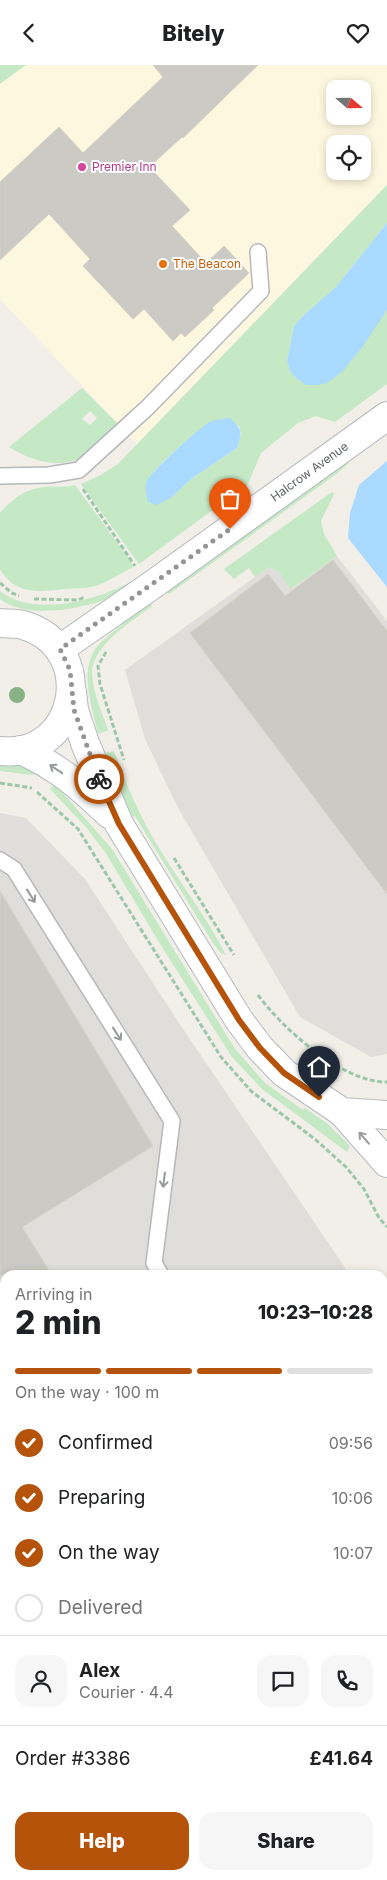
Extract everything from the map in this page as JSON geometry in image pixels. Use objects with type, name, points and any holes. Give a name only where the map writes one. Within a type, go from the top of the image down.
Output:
[{"type":"street","name":"Halcrow Avenue","points":[[60,649],[163,578],[387,415]]},
{"type":"street","points":[[5,621],[22,624],[43,633],[60,649],[70,670],[74,710],[85,743],[119,824],[239,1020],[260,1048],[284,1073],[342,1112],[387,1163]]},
{"type":"street","points":[[10,751],[40,743],[56,730],[67,712],[72,692]]},
{"type":"street","points":[[10,751],[57,768],[88,793],[119,824]]},
{"type":"street","points":[[342,1112],[387,1115]]},
{"type":"lane","points":[[0,476],[49,475],[79,470],[148,407],[261,291],[258,252]]},
{"type":"lane","points":[[0,860],[14,869],[172,1121],[154,1263],[158,1270]]},
{"type":"path","points":[[71,471],[138,571]]},
{"type":"path","points":[[108,650],[98,666],[100,684],[124,762]]},
{"type":"path","points":[[0,783],[34,789]]},
{"type":"path","points":[[169,850],[237,962]]},
{"type":"path","points":[[255,991],[271,1013],[299,1039],[326,1058],[354,1076],[387,1082]]},
{"type":"shaded area","points":[[3,65],[387,65],[387,185],[137,444],[0,299],[0,67]]},
{"type":"shaded area","points":[[337,556],[387,621],[387,1054],[371,1057],[300,1017],[178,808],[145,739],[125,670],[269,567],[279,572],[292,589]]},
{"type":"shaded area","points":[[0,813],[26,818],[85,879],[181,1026],[347,1270],[0,1270]]},
{"type":"green space","points":[[0,65],[26,65],[0,84]]},
{"type":"green space","points":[[387,185],[387,223],[336,287],[294,326],[287,361],[290,371],[296,378],[306,384],[318,385],[387,310],[387,384],[335,422],[316,416],[298,423],[261,453],[248,484],[139,564],[81,484],[99,476],[118,464]],"holes":[[[208,423],[239,426],[241,434],[237,448],[191,479],[172,497],[146,483],[166,459]]]},
{"type":"green space","points":[[82,388],[120,426],[100,446],[77,460],[67,462],[57,463],[37,460],[9,447]],"holes":[[[90,411],[97,418],[90,425],[82,419]]]},
{"type":"green space","points":[[356,454],[335,475],[169,594],[166,591]]},
{"type":"green space","points":[[75,485],[130,560],[133,567],[105,582],[88,588],[37,591],[20,588],[13,584],[0,569],[0,513],[9,503],[25,492],[44,487]]},
{"type":"green space","points":[[332,492],[334,494],[321,521],[324,534],[337,556],[291,589],[279,572],[269,567],[255,577],[249,568],[234,579],[224,569]]},
{"type":"green space","points":[[134,580],[135,584],[112,597],[71,608],[40,611],[11,605],[0,599],[0,591],[14,599],[31,603],[48,605],[67,603],[104,594]]},
{"type":"green space","points":[[149,602],[152,606],[114,635],[105,644],[93,664],[94,688],[108,730],[98,734],[88,687],[89,664],[93,653],[100,643]]},
{"type":"green space","points":[[114,751],[147,827],[226,955],[221,953],[213,943],[135,816],[132,817],[104,753]]},
{"type":"green space","points":[[0,764],[26,766],[36,773],[33,775],[0,771]]},
{"type":"green space","points":[[55,784],[112,849],[235,1049],[265,1083],[303,1110],[305,1108],[328,1124],[350,1146],[347,1152],[262,1089],[232,1057],[160,944],[105,852],[85,826],[50,789]]},
{"type":"water","points":[[387,223],[387,310],[363,346],[343,371],[327,383],[306,385],[290,371],[287,361],[294,326],[336,287]]},
{"type":"water","points":[[230,418],[240,432],[237,448],[191,479],[172,497],[157,505],[148,502],[146,483],[164,461],[208,423]]},
{"type":"water","points":[[387,461],[387,587],[348,538],[350,513],[359,485]]},
{"type":"building","points":[[153,65],[258,65],[183,138],[149,167],[190,210],[172,226],[206,263],[224,246],[249,273],[185,337],[181,333],[173,341],[144,309],[133,319],[83,266],[90,259],[49,214],[0,260],[0,182],[59,127],[83,153],[163,77]]},
{"type":"building","points":[[333,560],[387,631],[387,894],[190,633],[268,574],[285,596]]},
{"type":"building","points":[[0,891],[153,1146],[22,1227],[49,1270],[0,1270]]},
{"type":"way so far","points":[[99,779],[74,710],[70,670],[60,649],[230,529]]},
{"type":"place","name":"Premier Inn","points":[[82,167]]},
{"type":"place","name":"The Beacon","points":[[163,264]]},
{"type":"route","points":[[99,779],[119,824],[239,1020],[260,1048],[284,1073],[319,1097]]}]
